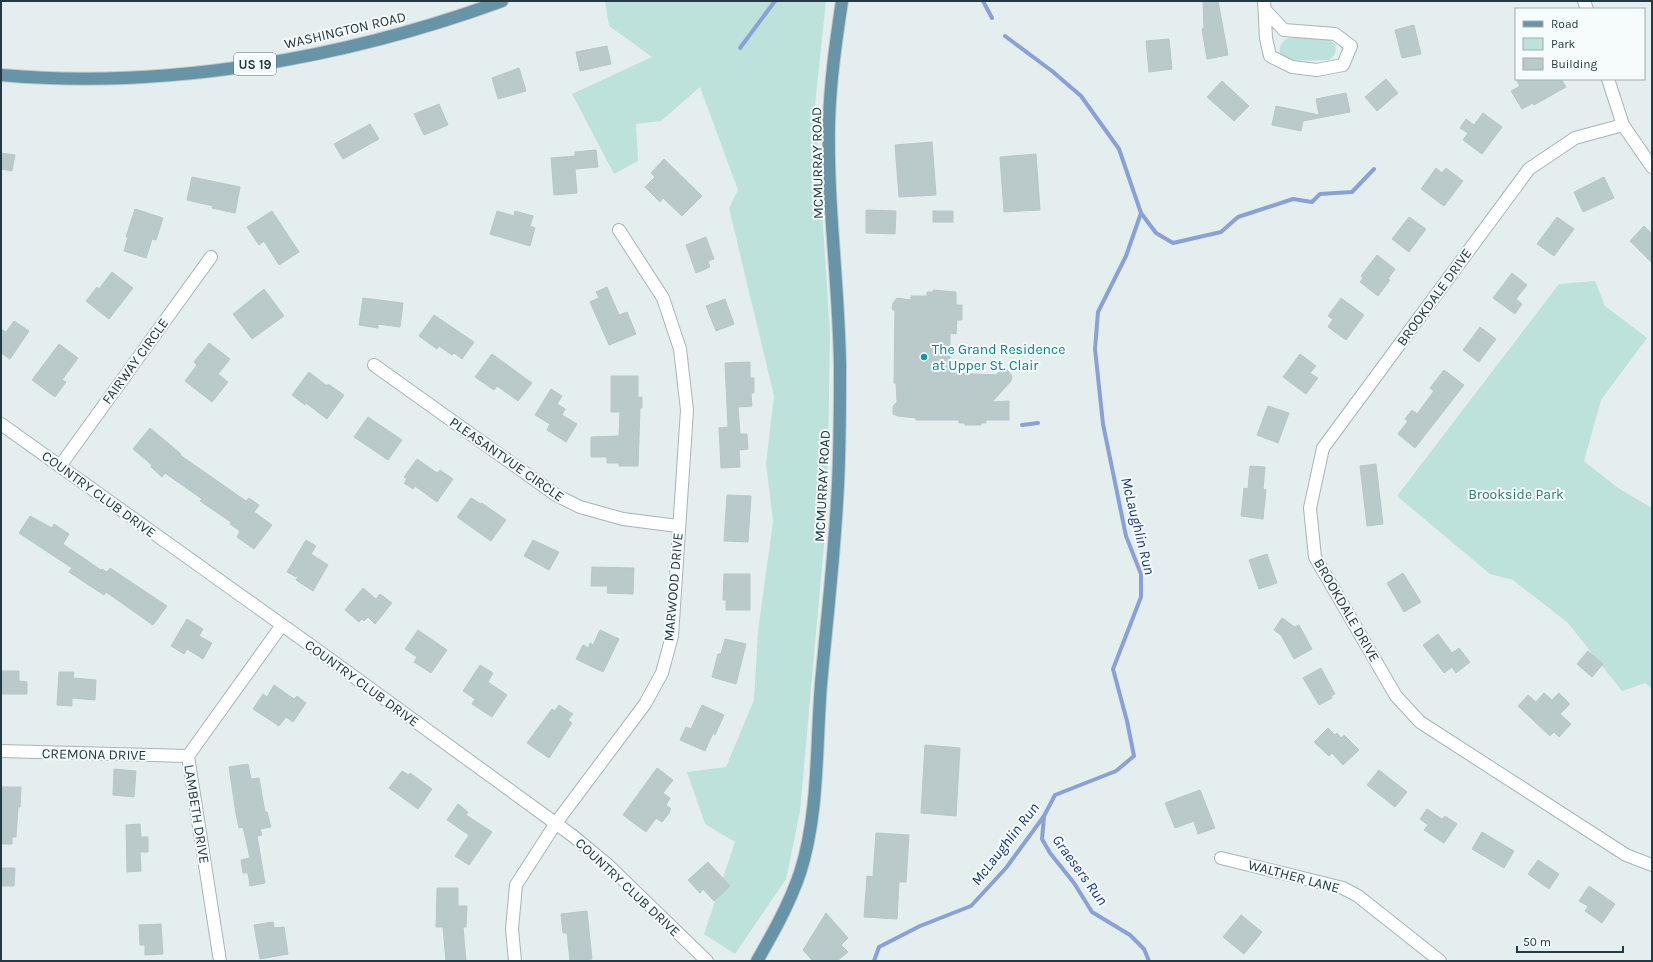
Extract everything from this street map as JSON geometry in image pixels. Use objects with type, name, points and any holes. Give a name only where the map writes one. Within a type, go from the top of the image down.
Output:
[{"type":"main road","name":"WASHINGTON ROAD","points":[[1,75],[68,78],[126,77],[187,73],[241,66],[287,59],[386,37],[502,1]]},
{"type":"main road","name":"MCMURRAY ROAD","points":[[756,961],[782,916],[800,872],[810,828],[814,794],[840,454],[839,341],[829,141],[832,78],[842,1]]},
{"type":"main road","points":[[840,16],[850,1]]},
{"type":"street","points":[[1265,5],[1284,30],[1335,34],[1351,46],[1343,65],[1317,70],[1292,67],[1270,56],[1266,38],[1265,5]]},
{"type":"street","points":[[1608,80],[1622,125],[1652,167]]},
{"type":"street","name":"BROOKDALE DRIVE","points":[[1622,125],[1575,138],[1529,169],[1323,448],[1310,508],[1315,557],[1396,696],[1420,722],[1626,855],[1652,865]]},
{"type":"street","name":"MARWOOD DRIVE","points":[[516,961],[512,929],[516,885],[556,823],[645,704],[662,673],[672,636],[678,526],[687,410],[680,349],[663,298],[619,230]]},
{"type":"street","name":"FAIRWAY CIRCLE","points":[[60,466],[211,257]]},
{"type":"street","name":"PLEASANTVUE CIRCLE","points":[[374,365],[556,495],[580,507],[623,519],[678,526]]},
{"type":"street","name":"COUNTRY CLUB DRIVE","points":[[1,424],[556,823],[608,865],[707,961]]},
{"type":"street","name":"LAMBETH DRIVE","points":[[220,961],[188,756],[282,625]]},
{"type":"street","name":"CREMONA DRIVE","points":[[1,751],[188,756]]},
{"type":"street","name":"WALTHER LANE","points":[[1221,858],[1343,888],[1358,896],[1440,961]]},
{"type":"green space","points":[[605,1],[826,1],[815,105],[830,333],[827,511],[800,811],[786,879],[735,954],[704,934],[735,842],[705,824],[687,772],[726,767],[754,700],[758,631],[773,522],[766,463],[774,396],[729,208],[738,190],[700,87],[661,121],[636,124],[638,161],[614,174],[572,94],[652,57],[609,26]]},
{"type":"green space","points":[[1327,38],[1335,44],[1335,53],[1329,60],[1299,60],[1284,58],[1280,53],[1280,47],[1286,39]]},
{"type":"green space","name":"Brookside Park","points":[[1595,281],[1605,306],[1647,338],[1601,400],[1584,461],[1618,488],[1652,508],[1652,689],[1645,683],[1622,691],[1568,623],[1513,580],[1490,574],[1397,496],[1559,284]]},
{"type":"building","points":[[1203,1],[1218,1],[1228,55],[1207,59],[1202,29],[1204,28]]},
{"type":"building","points":[[1414,25],[1421,54],[1402,58],[1395,30]]},
{"type":"building","points":[[1169,39],[1172,69],[1149,72],[1146,41]]},
{"type":"building","points":[[607,46],[611,64],[580,71],[576,52]]},
{"type":"building","points":[[519,68],[526,91],[498,99],[492,78]]},
{"type":"building","points":[[1386,79],[1398,93],[1377,111],[1365,97]]},
{"type":"building","points":[[1517,80],[1562,80],[1566,87],[1534,105],[1533,103],[1522,109],[1511,91],[1520,86]]},
{"type":"building","points":[[1222,81],[1249,106],[1234,121],[1207,97]]},
{"type":"building","points":[[1346,93],[1350,112],[1303,121],[1301,131],[1272,125],[1276,106],[1319,115],[1316,99]]},
{"type":"building","points":[[439,104],[448,125],[424,135],[414,114]]},
{"type":"building","points":[[1483,113],[1502,127],[1482,154],[1463,140],[1468,133],[1460,128],[1466,119],[1474,125]]},
{"type":"building","points":[[370,124],[379,139],[343,159],[334,144]]},
{"type":"building","points":[[932,142],[936,195],[899,197],[895,145]]},
{"type":"building","points":[[596,150],[598,167],[575,169],[577,193],[554,195],[551,158],[575,156],[575,152]]},
{"type":"building","points":[[1,153],[15,155],[12,171],[1,169]]},
{"type":"building","points":[[1036,154],[1040,210],[1004,212],[1000,157]]},
{"type":"building","points":[[664,159],[702,196],[682,216],[663,198],[660,202],[645,187],[655,177],[651,173]]},
{"type":"building","points":[[1436,168],[1442,173],[1446,168],[1463,181],[1444,206],[1421,189]]},
{"type":"building","points":[[192,177],[240,187],[235,213],[187,200]]},
{"type":"building","points":[[1604,177],[1614,198],[1583,212],[1574,192]]},
{"type":"building","points":[[135,209],[163,218],[156,240],[152,239],[146,258],[124,251],[128,237],[126,237]]},
{"type":"building","points":[[866,210],[896,211],[895,234],[866,233]]},
{"type":"building","points":[[272,211],[299,252],[279,265],[264,241],[259,245],[247,227]]},
{"type":"building","points":[[497,211],[514,216],[515,211],[533,216],[530,226],[535,228],[530,246],[490,234]]},
{"type":"building","points":[[933,211],[953,211],[953,222],[933,222]]},
{"type":"building","points":[[1409,217],[1426,229],[1409,252],[1392,239]]},
{"type":"building","points":[[1557,217],[1574,229],[1554,256],[1537,244]]},
{"type":"building","points":[[1644,226],[1652,234],[1652,263],[1630,241]]},
{"type":"building","points":[[706,237],[714,259],[708,261],[710,267],[696,273],[686,245]]},
{"type":"building","points":[[1377,255],[1395,269],[1388,279],[1390,280],[1378,296],[1360,282],[1363,278],[1361,276]]},
{"type":"building","points":[[112,272],[133,288],[109,319],[86,301],[97,287],[99,289]]},
{"type":"building","points":[[1512,273],[1527,285],[1516,299],[1522,304],[1515,314],[1493,298]]},
{"type":"building","points":[[607,287],[619,315],[627,312],[636,334],[609,345],[590,302],[599,298],[596,292]]},
{"type":"building","points":[[264,289],[284,316],[252,339],[233,314]]},
{"type":"building","name":"The Grand Residence at Upper St. Clair","points":[[933,290],[956,292],[956,305],[962,305],[962,320],[957,320],[956,334],[950,333],[950,373],[996,375],[1001,370],[1007,370],[1012,376],[1011,381],[992,402],[1009,401],[1009,420],[986,420],[986,423],[981,423],[981,425],[965,425],[965,423],[959,423],[959,420],[916,420],[916,418],[893,414],[893,406],[897,402],[896,383],[894,383],[895,311],[892,309],[893,303],[897,298],[911,300],[911,296],[927,296],[927,292],[933,292]]},
{"type":"building","points":[[363,298],[403,303],[400,327],[378,324],[378,328],[359,325]]},
{"type":"building","points":[[1341,298],[1364,315],[1346,340],[1328,327],[1333,319],[1328,316]]},
{"type":"building","points":[[725,299],[734,324],[716,331],[706,306]]},
{"type":"building","points":[[434,315],[474,342],[462,359],[454,353],[452,355],[439,346],[437,349],[419,336]]},
{"type":"building","points":[[14,321],[29,331],[10,359],[1,353],[1,329],[6,332]]},
{"type":"building","points":[[1480,327],[1496,339],[1479,362],[1463,350]]},
{"type":"building","points":[[209,343],[230,359],[218,374],[228,382],[212,402],[185,381],[197,365],[194,362]]},
{"type":"building","points":[[59,344],[78,358],[62,380],[66,382],[55,397],[32,380]]},
{"type":"building","points":[[492,354],[532,383],[518,401],[497,386],[494,390],[475,377]]},
{"type":"building","points":[[1300,354],[1316,366],[1310,373],[1318,378],[1306,394],[1283,377]]},
{"type":"building","points":[[750,362],[750,378],[754,378],[754,393],[751,393],[752,406],[738,407],[740,434],[747,434],[748,449],[739,450],[740,467],[721,468],[719,428],[728,427],[725,363]]},
{"type":"building","points":[[1444,370],[1464,385],[1415,448],[1398,434],[1408,421],[1405,419],[1412,410],[1417,414],[1434,391],[1430,388]]},
{"type":"building","points":[[309,372],[327,386],[328,384],[344,395],[327,419],[306,403],[305,405],[292,395]]},
{"type":"building","points":[[611,376],[638,376],[638,397],[642,397],[642,408],[640,408],[638,466],[619,466],[619,463],[607,463],[607,457],[591,457],[591,437],[619,436],[620,412],[611,412]]},
{"type":"building","points":[[551,389],[562,396],[557,404],[565,409],[562,415],[577,424],[566,442],[547,430],[550,424],[535,415]]},
{"type":"building","points":[[1268,406],[1289,413],[1278,443],[1257,435]]},
{"type":"building","points":[[368,417],[402,440],[388,460],[354,437]]},
{"type":"building","points":[[150,428],[181,454],[180,455],[246,501],[249,498],[259,505],[254,512],[272,525],[254,549],[237,537],[240,531],[230,524],[231,522],[200,501],[202,499],[165,473],[162,477],[151,467],[152,465],[133,449]]},
{"type":"building","points":[[417,459],[437,473],[440,470],[453,479],[437,502],[415,486],[413,489],[404,483],[407,479],[404,477]]},
{"type":"building","points":[[1376,464],[1383,524],[1367,526],[1360,466]]},
{"type":"building","points":[[1250,466],[1265,467],[1263,489],[1266,490],[1263,519],[1241,516],[1244,488],[1248,489]]},
{"type":"building","points":[[727,495],[751,496],[748,542],[724,541]]},
{"type":"building","points":[[471,498],[481,504],[482,503],[506,520],[491,541],[457,517]]},
{"type":"building","points":[[30,516],[52,528],[54,524],[69,534],[63,544],[101,570],[102,569],[107,572],[110,568],[167,606],[153,625],[106,592],[104,595],[69,572],[72,568],[19,533]]},
{"type":"building","points":[[306,540],[316,546],[311,554],[328,565],[313,591],[296,580],[300,573],[296,577],[287,572]]},
{"type":"building","points":[[533,540],[559,552],[549,570],[524,556]]},
{"type":"building","points":[[1267,554],[1277,583],[1259,589],[1249,560]]},
{"type":"building","points":[[592,567],[634,568],[633,594],[607,593],[608,586],[591,586]]},
{"type":"building","points":[[1403,573],[1421,602],[1404,612],[1387,583]]},
{"type":"building","points":[[724,574],[750,574],[750,610],[726,610],[726,600],[723,600]]},
{"type":"building","points":[[363,588],[376,599],[380,594],[392,603],[375,624],[368,617],[364,621],[362,619],[359,622],[345,610]]},
{"type":"building","points":[[1282,618],[1295,627],[1299,625],[1312,649],[1294,659],[1281,635],[1274,630]]},
{"type":"building","points":[[187,619],[203,629],[199,636],[212,643],[203,659],[187,649],[184,654],[171,646]]},
{"type":"building","points":[[418,630],[447,650],[431,673],[414,662],[417,657],[405,649]]},
{"type":"building","points":[[600,630],[619,639],[603,672],[576,659],[583,645],[589,648],[590,643],[593,645]]},
{"type":"building","points":[[1438,634],[1452,653],[1459,648],[1470,662],[1456,673],[1452,667],[1444,673],[1423,645]]},
{"type":"building","points":[[725,639],[746,644],[736,684],[712,677],[718,654],[721,654]]},
{"type":"building","points":[[1588,651],[1603,664],[1592,677],[1577,664]]},
{"type":"building","points":[[480,665],[493,673],[488,682],[507,695],[492,717],[472,704],[475,699],[463,691]]},
{"type":"building","points":[[1321,668],[1335,694],[1331,696],[1332,698],[1319,705],[1303,678]]},
{"type":"building","points":[[1,671],[19,671],[19,681],[27,682],[27,694],[1,694]]},
{"type":"building","points":[[59,672],[74,672],[73,678],[96,680],[95,700],[72,698],[72,706],[57,705]]},
{"type":"building","points":[[274,685],[294,699],[297,696],[306,703],[293,722],[286,717],[279,726],[253,709],[263,694],[267,697]]},
{"type":"building","points":[[1544,693],[1552,700],[1559,693],[1570,704],[1560,714],[1571,724],[1559,737],[1554,732],[1550,736],[1518,706],[1528,695],[1536,702]]},
{"type":"building","points":[[559,705],[573,714],[568,720],[572,723],[549,758],[527,743],[552,709],[555,711]]},
{"type":"building","points":[[702,705],[724,715],[715,735],[713,733],[705,751],[680,740],[686,727],[691,729]]},
{"type":"building","points":[[1328,728],[1335,735],[1337,733],[1341,738],[1344,735],[1359,750],[1343,765],[1332,753],[1329,756],[1314,742]]},
{"type":"building","points":[[925,745],[960,748],[956,816],[921,813]]},
{"type":"building","points":[[248,764],[251,779],[259,778],[265,812],[267,812],[271,827],[260,829],[262,835],[257,836],[265,883],[250,886],[248,873],[243,873],[241,860],[250,858],[243,827],[239,828],[229,767]]},
{"type":"building","points":[[657,768],[673,780],[663,793],[670,798],[666,805],[671,809],[662,822],[656,818],[646,832],[623,815]]},
{"type":"building","points":[[114,769],[136,771],[134,797],[113,795]]},
{"type":"building","points":[[1379,770],[1407,792],[1395,807],[1367,785]]},
{"type":"building","points":[[402,771],[409,775],[410,773],[432,789],[418,809],[389,788]]},
{"type":"building","points":[[1,787],[21,787],[16,837],[12,837],[12,844],[1,844]]},
{"type":"building","points":[[1200,790],[1215,828],[1198,834],[1194,821],[1175,828],[1165,803]]},
{"type":"building","points":[[458,804],[468,812],[466,815],[492,832],[469,865],[455,856],[469,835],[447,820]]},
{"type":"building","points":[[1427,809],[1442,819],[1445,816],[1457,824],[1444,843],[1424,830],[1428,825],[1420,819]]},
{"type":"building","points":[[140,824],[141,837],[148,837],[148,852],[140,852],[141,871],[127,872],[126,825]]},
{"type":"building","points":[[1482,832],[1514,851],[1504,868],[1472,849]]},
{"type":"building","points":[[876,833],[909,835],[906,882],[899,882],[897,919],[864,917],[867,876],[873,877]]},
{"type":"building","points":[[1538,860],[1559,874],[1549,889],[1528,874]]},
{"type":"building","points":[[708,862],[730,886],[714,901],[703,889],[700,893],[688,880]]},
{"type":"building","points":[[1,868],[15,868],[14,886],[1,886]]},
{"type":"building","points":[[1589,886],[1615,904],[1602,923],[1585,911],[1588,906],[1579,901]]},
{"type":"building","points":[[437,888],[458,888],[458,906],[467,906],[466,927],[463,927],[466,961],[446,961],[443,927],[436,927]]},
{"type":"building","points":[[587,911],[592,959],[570,961],[567,933],[563,933],[561,914]]},
{"type":"building","points":[[826,913],[848,938],[841,945],[848,952],[837,961],[813,961],[803,950]]},
{"type":"building","points":[[1241,915],[1262,932],[1244,954],[1223,937]]},
{"type":"building","points":[[273,922],[274,928],[284,927],[288,954],[260,959],[254,925]]},
{"type":"building","points":[[161,924],[163,954],[145,955],[145,945],[140,945],[139,925]]},
{"type":"waterway","points":[[740,48],[775,1]]},
{"type":"waterway","name":"McLaughlin Run","points":[[983,1],[992,18]]},
{"type":"waterway","name":"McLaughlin Run","points":[[874,961],[879,947],[920,926],[971,906],[1006,868],[1044,816],[1055,795],[1116,771],[1134,756],[1127,721],[1113,669],[1141,597],[1141,574],[1126,536],[1103,424],[1095,349],[1098,312],[1126,256],[1141,213],[1119,149],[1081,96],[1052,71],[1005,36]]},
{"type":"waterway","points":[[1141,213],[1156,233],[1173,243],[1221,232],[1238,217],[1293,199],[1312,202],[1320,194],[1352,192],[1374,169]]},
{"type":"waterway","points":[[1022,425],[1038,423]]},
{"type":"waterway","name":"Graesers Run","points":[[1044,817],[1042,839],[1050,853],[1074,883],[1092,912],[1130,935],[1144,949],[1149,961]]},
{"type":"place","name":"The Grand Residence at Upper St. Clair","points":[[924,357]]}]
